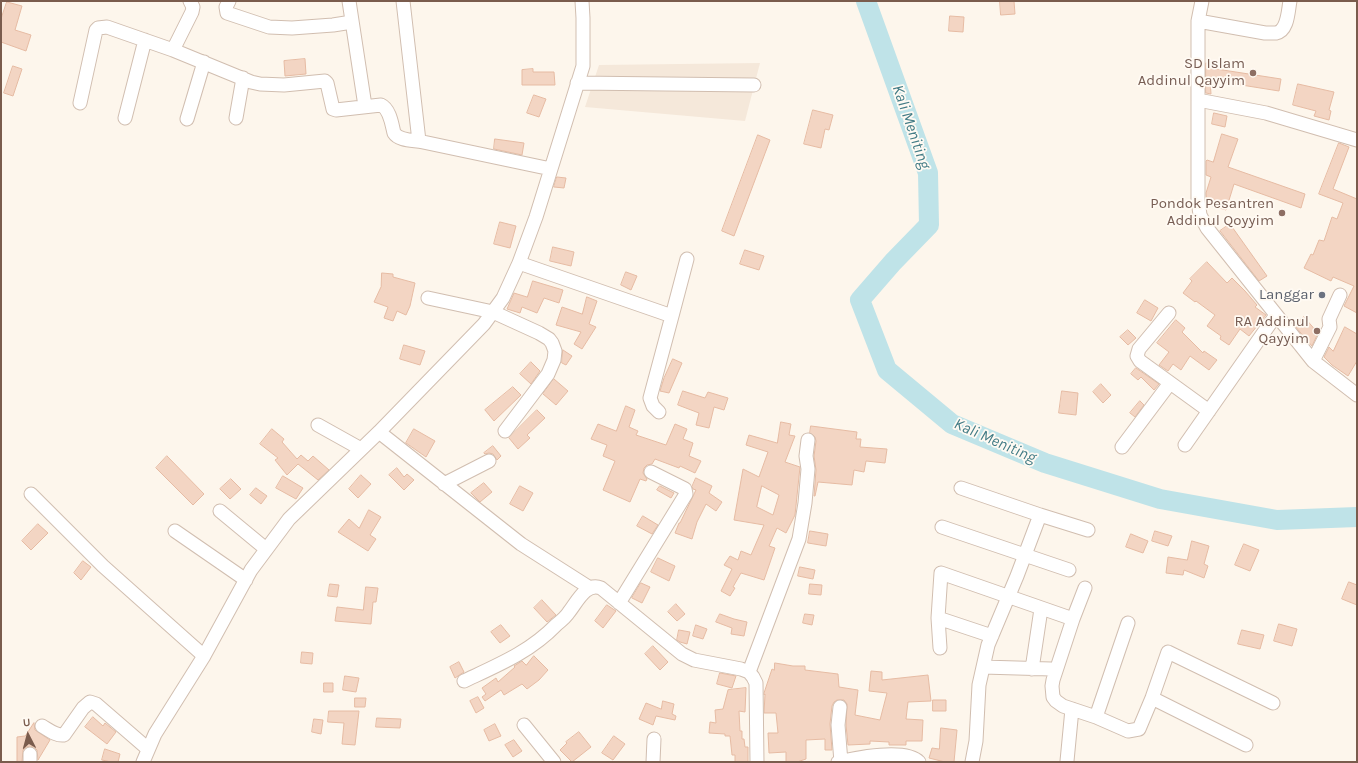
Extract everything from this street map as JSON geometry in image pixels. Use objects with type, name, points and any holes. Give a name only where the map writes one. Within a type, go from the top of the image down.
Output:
[{"type":"street","points":[[173,50],[192,12],[193,6],[190,1]]},
{"type":"street","points":[[229,1],[226,7],[227,13],[268,28],[292,28],[352,22]]},
{"type":"street","points":[[349,1],[365,106]]},
{"type":"street","points":[[403,1],[419,141]]},
{"type":"street","points":[[143,762],[155,734],[204,656],[251,570],[289,519],[379,432],[484,324],[508,288],[519,264],[536,217],[577,83],[584,66],[582,1]]},
{"type":"street","points":[[1202,1],[1198,21],[1198,200],[1200,215],[1208,228],[1313,361],[1355,390]]},
{"type":"street","points":[[1198,21],[1265,33],[1277,33],[1282,30],[1285,24],[1290,1]]},
{"type":"street","points":[[80,103],[96,30],[98,28],[107,27],[173,50],[260,84],[284,86],[325,81],[332,108],[334,110],[365,106],[385,106],[396,137],[551,169]]},
{"type":"street","points":[[125,118],[145,40]]},
{"type":"street","points":[[187,119],[204,62]]},
{"type":"street","points":[[236,118],[243,78]]},
{"type":"street","points":[[577,83],[754,85]]},
{"type":"street","points":[[1198,100],[1266,113],[1357,140]]},
{"type":"street","points":[[659,412],[652,406],[650,398],[687,259]]},
{"type":"street","points":[[519,264],[672,316]]},
{"type":"street","points":[[1313,361],[1330,327],[1329,319],[1340,296]]},
{"type":"street","points":[[428,298],[493,312],[549,339],[555,351],[554,360],[548,374],[505,431]]},
{"type":"street","points":[[1169,313],[1139,349],[1137,356],[1140,361],[1208,411]]},
{"type":"street","points":[[1186,444],[1276,315]]},
{"type":"street","points":[[1122,447],[1170,383]]},
{"type":"street","points":[[318,425],[362,449]]},
{"type":"street","points":[[379,432],[521,544],[590,588]]},
{"type":"street","points":[[749,672],[799,539],[805,503],[808,469],[806,456],[808,440]]},
{"type":"street","points":[[444,484],[488,461]]},
{"type":"street","points":[[619,603],[686,494],[685,489],[651,472]]},
{"type":"street","points":[[961,488],[1088,530]]},
{"type":"street","points":[[31,494],[103,566],[204,656]]},
{"type":"street","points":[[220,511],[266,549]]},
{"type":"street","points":[[972,762],[976,741],[979,685],[988,646],[1040,515]]},
{"type":"street","points":[[942,527],[1069,570]]},
{"type":"street","points":[[175,531],[246,580]]},
{"type":"street","points":[[940,648],[938,618],[941,573],[1073,620]]},
{"type":"street","points":[[464,681],[508,661],[543,638],[568,614],[583,592],[598,586],[682,654],[694,660],[741,669],[749,672],[756,683],[757,762]]},
{"type":"street","points":[[1085,588],[1056,670],[1052,686],[1053,696],[1056,701],[1064,706],[1096,717],[1128,731],[1136,730],[1140,727],[1152,698],[1168,652],[1273,703]]},
{"type":"street","points":[[1032,669],[1041,609]]},
{"type":"street","points":[[938,618],[992,636]]},
{"type":"street","points":[[1096,717],[1128,623]]},
{"type":"street","points":[[983,667],[1056,670]]},
{"type":"street","points":[[1152,698],[1246,745]]},
{"type":"street","points":[[42,726],[56,734],[64,734],[83,708],[90,702],[96,704],[148,749]]},
{"type":"street","points":[[840,707],[838,725],[840,762],[867,757],[900,755],[913,757],[919,762]]},
{"type":"street","points":[[1067,761],[1072,709]]},
{"type":"street","points":[[524,725],[554,762]]},
{"type":"street","points":[[653,762],[654,739]]},
{"type":"shaded area","points":[[760,63],[745,121],[585,107],[599,65]]},
{"type":"building","points":[[1000,1],[1014,1],[1015,14],[1001,15]]},
{"type":"building","points":[[7,2],[22,6],[15,30],[31,35],[26,51],[1,42],[1,19]]},
{"type":"building","points":[[950,16],[964,17],[963,32],[949,31]]},
{"type":"building","points":[[305,59],[306,74],[285,76],[284,61]]},
{"type":"building","points":[[1206,63],[1210,63],[1210,68],[1281,79],[1279,91],[1210,80],[1211,94],[1206,93]]},
{"type":"building","points":[[13,66],[22,69],[13,96],[4,93]]},
{"type":"building","points":[[533,69],[533,72],[554,72],[555,85],[522,85],[522,70]]},
{"type":"building","points":[[1298,84],[1334,92],[1329,110],[1331,111],[1329,120],[1314,116],[1316,111],[1293,105]]},
{"type":"building","points":[[534,95],[546,99],[539,117],[527,113]]},
{"type":"building","points":[[813,110],[833,115],[829,130],[825,129],[821,148],[804,144]]},
{"type":"building","points":[[1214,113],[1227,116],[1225,127],[1212,124]]},
{"type":"building","points":[[1222,134],[1238,139],[1228,167],[1305,194],[1301,208],[1234,184],[1226,210],[1207,204],[1206,193],[1211,177],[1206,175],[1206,161],[1213,162]]},
{"type":"building","points":[[758,135],[770,140],[734,236],[722,231]]},
{"type":"building","points":[[495,139],[524,143],[522,155],[494,149]]},
{"type":"building","points":[[1339,143],[1349,147],[1333,189],[1357,199],[1357,313],[1344,306],[1354,286],[1333,277],[1331,281],[1304,268],[1311,254],[1313,255],[1319,240],[1324,241],[1332,217],[1337,219],[1343,203],[1319,194]]},
{"type":"building","points":[[557,177],[566,178],[564,188],[554,187]]},
{"type":"building","points":[[500,222],[516,226],[510,248],[494,244]]},
{"type":"building","points":[[1230,224],[1267,276],[1259,281],[1220,231]]},
{"type":"building","points":[[553,247],[574,252],[571,266],[550,261]]},
{"type":"building","points":[[745,250],[764,256],[759,270],[740,264]]},
{"type":"building","points":[[1207,262],[1227,283],[1232,278],[1257,305],[1255,307],[1266,315],[1249,336],[1240,329],[1229,345],[1220,339],[1221,336],[1207,326],[1215,315],[1183,293],[1192,281],[1190,279]]},
{"type":"building","points":[[626,272],[637,276],[631,290],[621,285]]},
{"type":"building","points":[[382,273],[393,274],[393,277],[415,283],[410,306],[406,315],[397,311],[393,321],[384,318],[388,307],[374,302],[381,287]]},
{"type":"building","points":[[533,281],[563,290],[559,303],[544,298],[537,313],[522,307],[520,313],[507,309],[514,293],[527,297]]},
{"type":"building","points":[[587,297],[597,301],[589,324],[596,327],[582,349],[574,344],[581,332],[556,325],[562,307],[582,314]]},
{"type":"building","points":[[1145,300],[1158,308],[1151,321],[1137,313]]},
{"type":"building","points":[[1304,317],[1318,333],[1312,346],[1294,325]]},
{"type":"building","points":[[1176,320],[1185,328],[1182,332],[1203,353],[1204,351],[1217,360],[1209,370],[1190,356],[1181,370],[1173,364],[1168,371],[1159,365],[1169,352],[1157,343]]},
{"type":"building","points":[[1345,327],[1357,334],[1357,361],[1348,376],[1332,365],[1324,357],[1329,347],[1333,351]]},
{"type":"building","points":[[1128,330],[1136,338],[1128,345],[1120,337]]},
{"type":"building","points":[[404,345],[425,351],[420,365],[400,359]]},
{"type":"building","points":[[563,350],[572,356],[566,365],[562,363]]},
{"type":"building","points":[[673,359],[682,363],[669,393],[660,391],[664,378]]},
{"type":"building","points":[[531,362],[540,371],[531,384],[520,374]]},
{"type":"building","points":[[1136,368],[1159,384],[1154,390],[1141,377],[1138,380],[1131,374]]},
{"type":"building","points":[[554,379],[568,391],[556,405],[543,394]]},
{"type":"building","points":[[1101,384],[1111,395],[1103,403],[1093,392]]},
{"type":"building","points":[[513,387],[521,395],[494,421],[485,410]]},
{"type":"building","points":[[683,391],[705,398],[708,392],[728,398],[724,410],[714,407],[709,428],[696,425],[699,413],[678,405]]},
{"type":"building","points":[[1062,391],[1078,393],[1076,415],[1059,413]]},
{"type":"building","points":[[1140,401],[1144,405],[1135,417],[1130,413]]},
{"type":"building","points":[[626,406],[635,410],[629,427],[638,431],[636,435],[666,445],[675,424],[687,429],[683,439],[693,443],[689,456],[701,461],[695,473],[680,466],[679,468],[655,459],[652,464],[647,465],[644,468],[643,473],[647,479],[646,481],[640,479],[630,502],[603,490],[615,461],[603,456],[607,445],[591,439],[598,424],[616,431]]},
{"type":"building","points":[[537,410],[545,418],[527,435],[530,438],[518,449],[509,438]]},
{"type":"building","points":[[781,422],[791,424],[789,435],[795,436],[785,462],[800,467],[795,515],[786,533],[777,528],[769,546],[775,548],[764,580],[741,573],[730,596],[721,591],[732,569],[724,565],[730,556],[738,560],[741,551],[751,555],[764,525],[734,520],[743,469],[759,477],[768,452],[746,445],[749,435],[777,443]],"holes":[[[762,486],[779,495],[773,515],[757,507]]]},
{"type":"building","points":[[811,426],[857,432],[856,439],[861,439],[860,447],[887,449],[885,463],[866,461],[864,472],[854,470],[852,485],[818,482],[814,496],[816,470],[814,456],[816,441],[815,437],[810,433]]},
{"type":"building","points":[[272,429],[284,439],[282,442],[297,459],[301,455],[308,461],[313,456],[329,470],[318,480],[298,464],[287,475],[275,460],[278,458],[260,444]]},
{"type":"building","points":[[414,429],[435,441],[426,457],[406,443]]},
{"type":"building","points":[[493,446],[501,456],[497,460],[493,454],[484,453]]},
{"type":"building","points":[[167,456],[204,494],[193,505],[156,468]]},
{"type":"building","points":[[397,468],[404,477],[407,474],[414,480],[404,490],[389,475]]},
{"type":"building","points":[[361,475],[371,484],[358,498],[349,489]]},
{"type":"building","points":[[283,476],[303,488],[296,499],[276,488]]},
{"type":"building","points":[[696,478],[712,486],[709,493],[722,502],[716,511],[706,504],[697,522],[692,539],[675,533],[696,490],[692,487]]},
{"type":"building","points":[[231,479],[241,489],[230,499],[220,489]]},
{"type":"building","points":[[484,483],[492,492],[480,502],[471,493]]},
{"type":"building","points":[[520,486],[533,493],[523,511],[510,504]]},
{"type":"building","points":[[660,486],[674,493],[671,498],[657,490]]},
{"type":"building","points":[[256,488],[267,496],[261,504],[250,495]]},
{"type":"building","points":[[369,510],[381,517],[370,535],[376,539],[368,551],[338,532],[349,519],[359,528]]},
{"type":"building","points":[[643,516],[658,525],[652,534],[637,526]]},
{"type":"building","points":[[38,524],[48,533],[31,550],[22,541]]},
{"type":"building","points":[[810,531],[828,534],[826,546],[808,543]]},
{"type":"building","points":[[1155,531],[1172,536],[1168,546],[1152,541]]},
{"type":"building","points":[[1131,534],[1148,541],[1143,553],[1126,547]]},
{"type":"building","points":[[1192,541],[1209,546],[1204,564],[1208,566],[1204,578],[1184,570],[1183,575],[1166,573],[1168,557],[1187,560]]},
{"type":"building","points":[[1244,544],[1259,550],[1250,571],[1235,565]]},
{"type":"building","points":[[658,558],[675,566],[669,581],[651,572]]},
{"type":"building","points":[[83,561],[91,567],[81,580],[74,573]]},
{"type":"building","points":[[800,567],[815,570],[813,579],[798,576]]},
{"type":"building","points":[[1349,582],[1357,585],[1357,605],[1342,599]]},
{"type":"building","points":[[641,583],[650,587],[642,603],[632,598]]},
{"type":"building","points":[[330,584],[339,585],[337,597],[328,596]]},
{"type":"building","points":[[810,584],[822,585],[821,595],[809,594]]},
{"type":"building","points":[[366,587],[378,588],[376,602],[373,602],[371,624],[335,621],[337,607],[363,610]]},
{"type":"building","points":[[542,600],[556,615],[547,622],[534,608]]},
{"type":"building","points":[[676,604],[685,614],[677,621],[668,612]]},
{"type":"building","points":[[607,605],[616,611],[603,628],[595,621]]},
{"type":"building","points":[[720,614],[747,622],[744,636],[731,634],[732,628],[716,622]]},
{"type":"building","points":[[805,614],[814,615],[812,625],[803,623]]},
{"type":"building","points":[[1279,624],[1297,629],[1292,646],[1274,641]]},
{"type":"building","points":[[501,625],[510,636],[500,643],[491,632]]},
{"type":"building","points":[[696,625],[707,629],[703,639],[693,636]]},
{"type":"building","points":[[679,630],[690,632],[687,644],[677,640]]},
{"type":"building","points":[[1242,630],[1264,635],[1260,649],[1238,644]]},
{"type":"building","points":[[653,646],[668,662],[660,670],[645,654]]},
{"type":"building","points":[[302,652],[313,653],[312,664],[301,663]]},
{"type":"building","points":[[534,656],[548,670],[539,680],[527,689],[522,684],[504,695],[501,690],[485,701],[482,697],[486,694],[482,688],[496,678],[498,682],[515,667],[514,666],[522,661],[526,665]]},
{"type":"building","points":[[459,662],[464,672],[455,678],[450,667]]},
{"type":"building","points":[[775,663],[805,666],[805,670],[838,674],[839,687],[858,690],[855,715],[880,720],[887,693],[869,691],[871,671],[882,672],[882,680],[928,675],[931,701],[908,702],[906,719],[923,720],[922,741],[906,741],[906,745],[889,745],[889,742],[870,741],[870,744],[848,745],[846,725],[847,704],[844,700],[837,700],[832,706],[830,724],[832,750],[825,750],[825,739],[806,740],[806,759],[797,762],[786,762],[786,752],[769,753],[768,733],[778,733],[776,713],[764,713],[764,693],[772,669],[774,670]]},
{"type":"building","points":[[720,673],[736,676],[732,688],[717,684]]},
{"type":"building","points":[[345,676],[359,678],[356,692],[343,690]]},
{"type":"building","points":[[324,683],[333,683],[333,692],[324,692]]},
{"type":"building","points":[[746,688],[745,712],[739,711],[742,739],[744,739],[745,747],[748,747],[748,762],[735,762],[735,755],[732,755],[730,736],[725,736],[725,734],[709,733],[710,722],[716,723],[715,710],[723,709],[728,690]]},
{"type":"building","points":[[478,697],[484,708],[476,713],[470,701]]},
{"type":"building","points":[[355,698],[366,698],[365,707],[355,707]]},
{"type":"building","points":[[933,700],[946,700],[946,711],[933,711]]},
{"type":"building","points":[[663,701],[674,704],[672,714],[676,716],[675,720],[656,716],[653,725],[639,719],[646,703],[661,709]]},
{"type":"building","points":[[329,711],[359,711],[355,745],[342,744],[344,723],[328,722]]},
{"type":"building","points":[[93,717],[103,726],[105,723],[116,732],[107,744],[85,727]]},
{"type":"building","points":[[377,718],[401,719],[400,728],[376,727]]},
{"type":"building","points":[[314,719],[323,720],[321,734],[312,732]]},
{"type":"building","points":[[34,723],[35,730],[50,740],[38,760],[37,750],[30,746],[23,750],[22,762],[17,762],[17,737],[25,736]]},
{"type":"building","points":[[495,724],[501,736],[489,741],[484,730]]},
{"type":"building","points":[[941,728],[957,730],[954,762],[945,762],[929,758],[932,748],[939,749]]},
{"type":"building","points":[[579,732],[591,747],[572,762],[560,750],[567,743],[566,742]]},
{"type":"building","points":[[614,736],[625,744],[613,760],[602,753]]},
{"type":"building","points":[[514,740],[522,751],[513,757],[505,745]]},
{"type":"building","points":[[105,749],[120,754],[118,762],[102,760]]},
{"type":"waterway","name":"Kali Meniting","points":[[866,1],[928,173],[929,225],[893,262],[860,300],[887,370],[952,424],[1045,463],[1160,499],[1277,520],[1357,517]]},
{"type":"place","name":"SD Islam Addinul Qayyim","points":[[1253,73]]},
{"type":"place","name":"Pondok Pesantren Addinul Qoyyim","points":[[1282,213]]},
{"type":"place","name":"Langgar","points":[[1322,295]]},
{"type":"place","name":"RA Addinul Qayyim","points":[[1317,331]]}]
